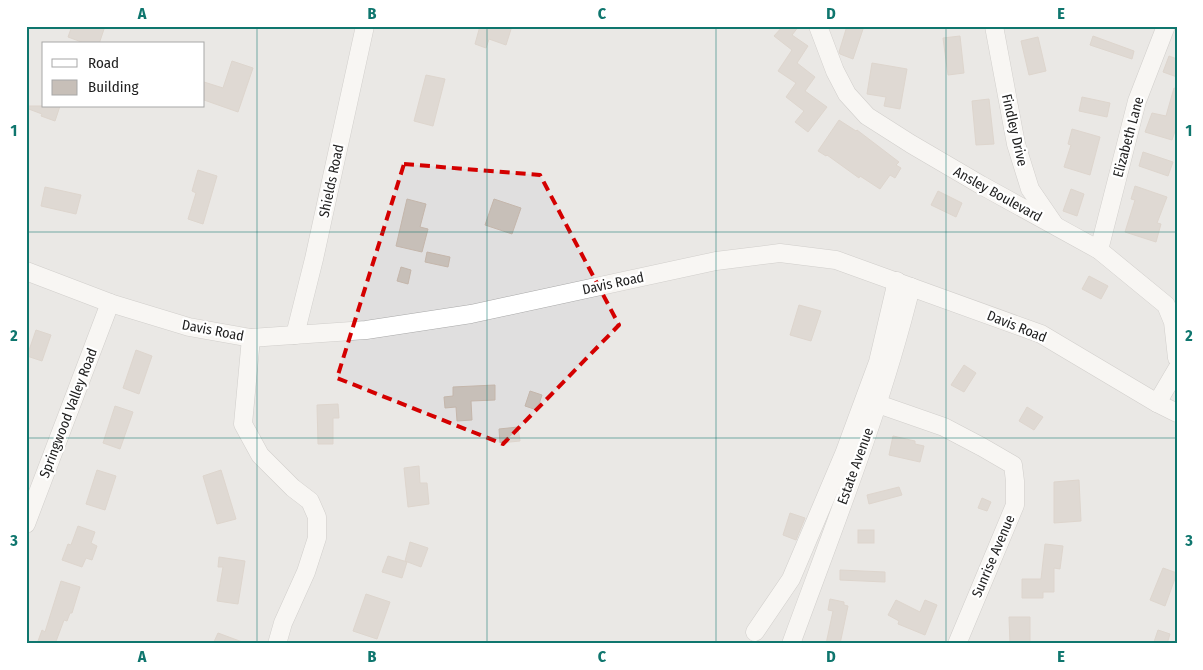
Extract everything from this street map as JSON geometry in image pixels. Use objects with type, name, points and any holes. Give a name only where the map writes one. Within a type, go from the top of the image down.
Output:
[{"type":"street","name":"Shields Road","points":[[295,335],[314,259],[365,26]]},
{"type":"street","name":"Ansley Boulevard","points":[[818,26],[835,71],[847,94],[867,116],[919,149],[1099,250],[1166,305],[1173,322],[1177,358]]},
{"type":"street","name":"Findley Drive","points":[[994,26],[1016,144],[1030,189],[1056,227]]},
{"type":"street","name":"Elizabeth Lane","points":[[1099,250],[1137,101],[1166,26]]},
{"type":"street","name":"Davis Road","points":[[26,271],[110,303],[189,327],[251,338],[366,330],[471,314],[716,260],[780,253],[836,260],[1041,334],[1156,403],[1177,413]]},
{"type":"street","name":"Estate Avenue","points":[[791,644],[878,404],[898,341],[904,284]]},
{"type":"street","points":[[756,632],[791,579],[844,454],[904,284]]},
{"type":"street","name":"Springwood Valley Road","points":[[28,515],[110,303]]},
{"type":"street","points":[[251,338],[243,424],[260,456],[292,488],[310,501],[317,517],[317,538],[306,572],[283,624],[277,644]]},
{"type":"street","points":[[1156,403],[1177,369]]},
{"type":"street","name":"Sunrise Avenue","points":[[878,404],[944,427],[1013,465],[1016,481],[1015,505],[957,644]]},
{"type":"highlighted area","points":[[404,164],[540,175],[619,325],[503,444],[337,378]]},
{"type":"shaded area","points":[[26,26],[1177,26],[1177,644],[26,644]]},
{"type":"building","points":[[72,26],[105,26],[100,42],[82,42],[68,37]]},
{"type":"building","points":[[480,26],[512,26],[506,45],[489,39],[486,48],[475,44]]},
{"type":"building","points":[[783,26],[799,26],[792,35],[808,46],[797,63],[815,77],[805,91],[827,107],[808,132],[795,122],[804,111],[786,97],[796,83],[778,71],[792,50],[774,36]]},
{"type":"building","points":[[847,26],[864,26],[853,59],[839,52]]},
{"type":"building","points":[[960,36],[964,73],[948,75],[943,38]]},
{"type":"building","points":[[1093,36],[1134,51],[1132,59],[1090,45]]},
{"type":"building","points":[[1038,37],[1046,71],[1029,75],[1021,41]]},
{"type":"building","points":[[1169,56],[1177,59],[1177,77],[1163,72]]},
{"type":"building","points":[[232,61],[253,68],[238,112],[205,100],[205,82],[223,88]]},
{"type":"building","points":[[872,63],[907,69],[900,109],[884,106],[886,97],[867,94]]},
{"type":"building","points":[[426,75],[445,79],[433,126],[414,121]]},
{"type":"building","points":[[1174,88],[1177,89],[1177,125],[1172,140],[1145,132],[1152,113],[1166,116]]},
{"type":"building","points":[[1082,97],[1110,103],[1107,117],[1079,111]]},
{"type":"building","points":[[989,99],[994,144],[976,145],[972,101]]},
{"type":"building","points":[[26,106],[59,108],[55,121],[26,108]]},
{"type":"building","points":[[839,120],[857,130],[899,162],[896,165],[901,168],[895,178],[890,175],[880,189],[860,176],[859,178],[827,155],[818,151]]},
{"type":"building","points":[[1072,129],[1100,137],[1090,175],[1064,167],[1071,145],[1068,144]]},
{"type":"building","points":[[1143,152],[1173,162],[1168,176],[1139,166]]},
{"type":"building","points":[[198,170],[217,176],[203,224],[188,219],[196,193],[192,191]]},
{"type":"building","points":[[1135,186],[1167,197],[1157,223],[1161,224],[1156,242],[1125,232],[1135,200],[1131,199]]},
{"type":"building","points":[[45,187],[81,195],[76,214],[41,206]]},
{"type":"building","points":[[1071,189],[1084,194],[1077,216],[1063,211]]},
{"type":"building","points":[[938,191],[962,203],[956,217],[931,205]]},
{"type":"building","points":[[407,199],[426,204],[420,227],[428,229],[422,252],[396,246]]},
{"type":"building","points":[[494,199],[521,208],[512,234],[485,225]]},
{"type":"building","points":[[427,252],[450,257],[448,267],[425,262]]},
{"type":"building","points":[[401,267],[411,270],[408,284],[397,281]]},
{"type":"building","points":[[1089,276],[1108,286],[1101,299],[1082,289]]},
{"type":"building","points":[[799,305],[821,311],[811,341],[790,335]]},
{"type":"building","points":[[36,330],[51,335],[42,361],[27,356]]},
{"type":"building","points":[[136,350],[152,356],[139,394],[123,388]]},
{"type":"building","points":[[964,365],[976,373],[964,392],[951,385]]},
{"type":"building","points":[[495,385],[495,400],[471,401],[472,420],[457,421],[456,407],[445,408],[444,397],[453,396],[453,387]]},
{"type":"building","points":[[530,391],[542,395],[537,410],[525,406]]},
{"type":"building","points":[[338,404],[339,418],[333,418],[333,444],[318,444],[317,405]]},
{"type":"building","points":[[115,406],[133,412],[120,449],[103,443]]},
{"type":"building","points":[[1027,407],[1043,417],[1034,430],[1019,421]]},
{"type":"building","points":[[518,427],[520,441],[500,443],[499,429]]},
{"type":"building","points":[[893,436],[915,441],[915,444],[924,446],[920,462],[889,455]]},
{"type":"building","points":[[419,466],[420,483],[427,483],[429,504],[408,507],[404,468]]},
{"type":"building","points":[[97,470],[116,476],[105,510],[86,504]]},
{"type":"building","points":[[221,470],[236,519],[217,524],[203,476]]},
{"type":"building","points":[[1079,480],[1081,521],[1054,523],[1054,482]]},
{"type":"building","points":[[899,487],[902,495],[869,504],[867,495]]},
{"type":"building","points":[[982,498],[991,502],[987,511],[978,508]]},
{"type":"building","points":[[790,513],[805,518],[796,540],[783,535]]},
{"type":"building","points":[[78,526],[95,532],[91,543],[97,546],[92,560],[86,558],[82,567],[62,560],[68,544],[71,545]]},
{"type":"building","points":[[858,530],[874,530],[874,543],[858,543]]},
{"type":"building","points":[[410,542],[428,548],[421,567],[405,561]]},
{"type":"building","points":[[1045,544],[1063,546],[1060,569],[1054,568],[1054,592],[1043,592],[1043,598],[1022,598],[1022,579],[1041,579]]},
{"type":"building","points":[[388,556],[407,562],[402,578],[382,572]]},
{"type":"building","points":[[219,557],[245,561],[238,604],[217,601],[223,567],[218,567]]},
{"type":"building","points":[[1163,568],[1177,573],[1165,606],[1150,600]]},
{"type":"building","points":[[840,570],[885,572],[885,582],[840,580]]},
{"type":"building","points":[[61,581],[80,587],[72,613],[70,613],[67,621],[64,620],[55,644],[37,644],[42,630],[45,632]]},
{"type":"building","points":[[366,594],[390,602],[377,639],[353,631]]},
{"type":"building","points":[[830,599],[844,602],[844,605],[848,606],[840,644],[826,644],[833,611],[828,610]]},
{"type":"building","points":[[896,600],[920,612],[925,600],[937,605],[925,635],[898,624],[899,621],[888,615]]},
{"type":"building","points":[[1009,617],[1030,617],[1030,644],[1010,644]]},
{"type":"building","points":[[1158,630],[1170,634],[1167,644],[1154,642]]},
{"type":"building","points":[[218,633],[245,643],[213,644]]}]
